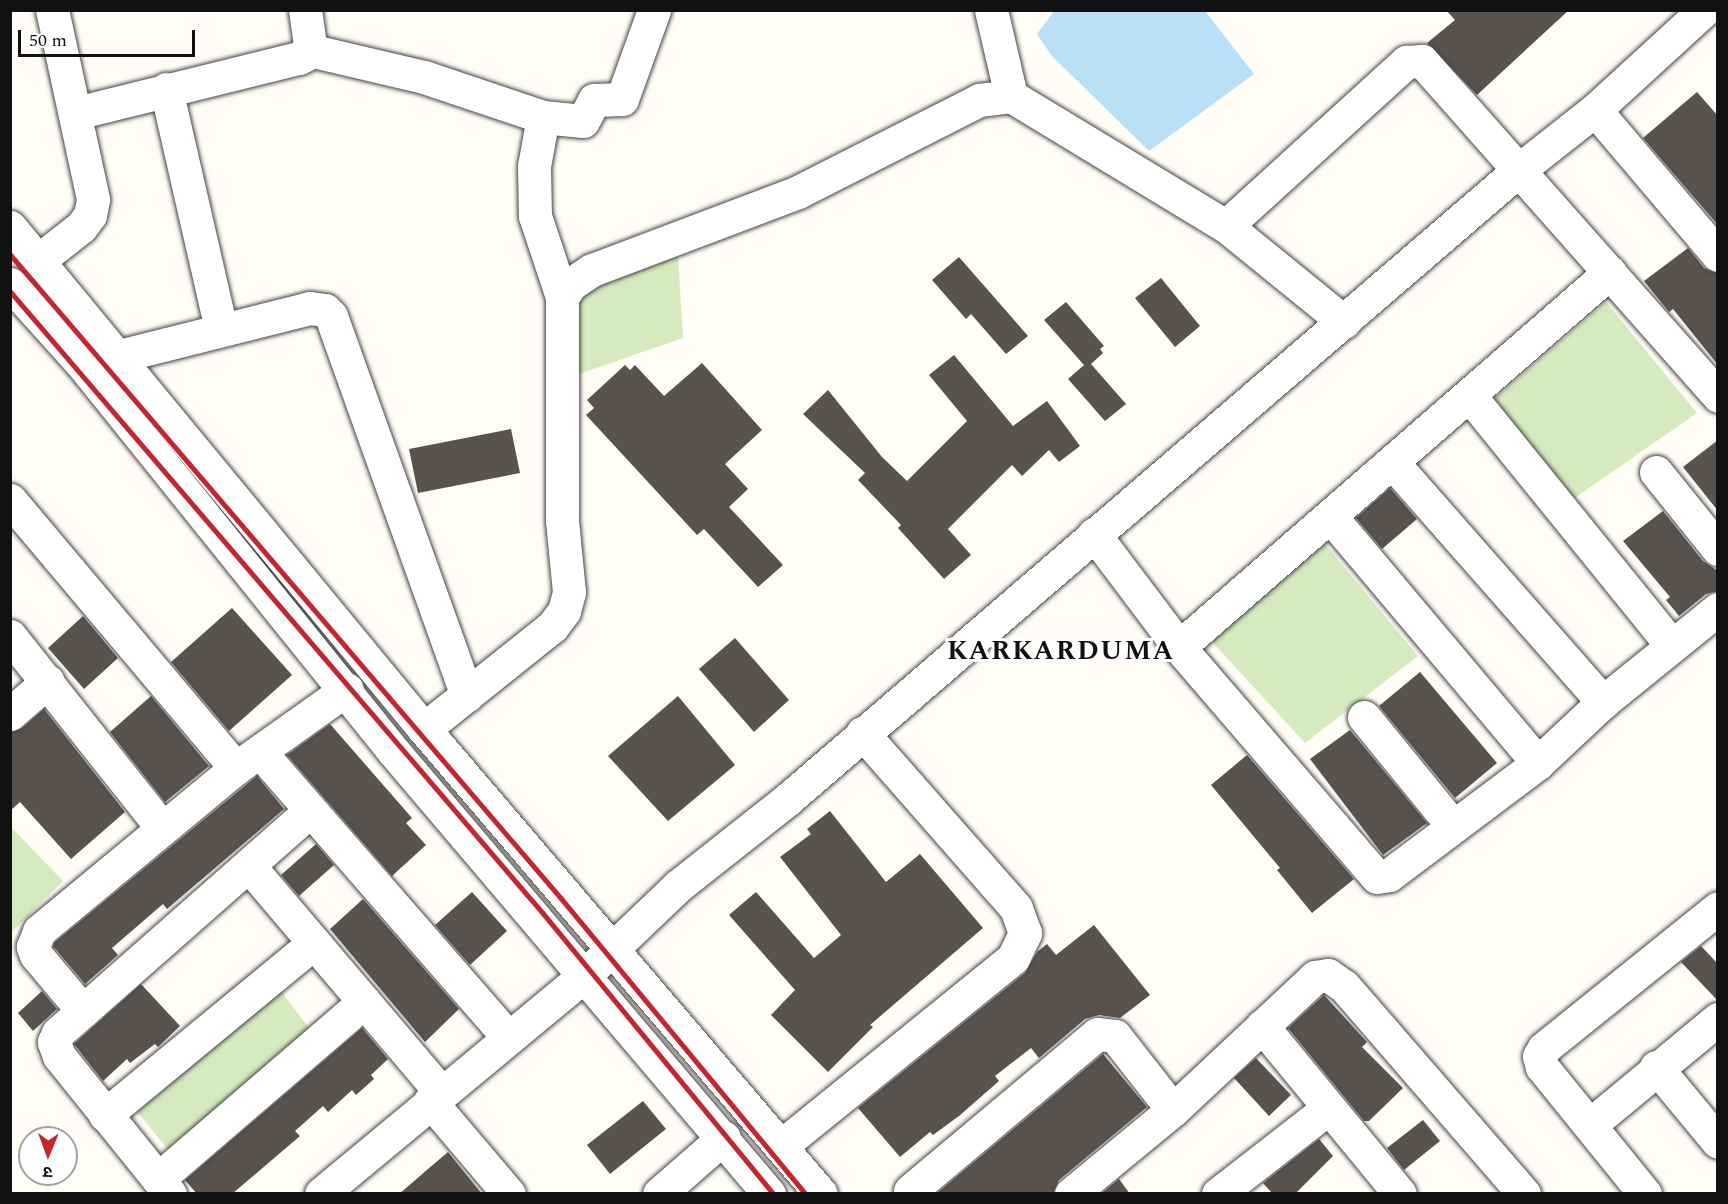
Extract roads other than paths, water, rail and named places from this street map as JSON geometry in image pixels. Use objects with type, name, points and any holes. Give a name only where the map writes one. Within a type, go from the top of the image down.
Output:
[{"type":"street","points":[[39,260],[90,215],[93,200],[76,112],[52,10]]},
{"type":"street","points":[[305,10],[309,50]]},
{"type":"street","points":[[309,50],[424,77],[543,117],[584,121],[594,100],[622,99],[654,10]]},
{"type":"street","points":[[991,10],[1011,96]]},
{"type":"street","points":[[321,1194],[507,1036],[586,974],[678,885],[788,799],[1520,169],[1595,110],[1706,16]]},
{"type":"street","points":[[76,112],[299,58],[309,50]]},
{"type":"street","points":[[1226,226],[1411,60],[1422,61],[1520,169],[1718,396]]},
{"type":"street","points":[[166,89],[221,329]]},
{"type":"street","points":[[562,297],[571,284],[592,270],[798,192],[980,100],[1011,96],[1226,226],[1344,322]]},
{"type":"street","points":[[1595,110],[1718,255]]},
{"type":"street","points":[[424,729],[552,627],[564,611],[569,592],[562,520],[562,297],[535,216],[534,166],[543,117]]},
{"type":"street","points":[[10,227],[119,356],[424,729],[821,1194]]},
{"type":"street","points":[[1179,647],[1610,272]]},
{"type":"street","points":[[10,284],[82,363],[347,689],[394,752],[586,974],[724,1137],[769,1194]]},
{"type":"street","points":[[119,356],[310,308],[325,310],[331,316],[467,695]]},
{"type":"street","points":[[1469,395],[1672,646]]},
{"type":"street","points":[[1392,462],[1603,702]]},
{"type":"street","points":[[1656,472],[1718,549]]},
{"type":"street","points":[[10,500],[249,760],[310,811],[507,1036]]},
{"type":"street","points":[[1330,516],[1538,763]]},
{"type":"street","points":[[1094,534],[1179,647],[1377,877],[1389,875],[1538,763],[1603,702],[1718,609]]},
{"type":"street","points":[[10,636],[48,681],[162,828]]},
{"type":"street","points":[[10,714],[48,681]]},
{"type":"street","points":[[83,1011],[43,969],[33,947],[35,938],[162,828],[249,760],[347,689]]},
{"type":"street","points":[[1364,717],[1453,826]]},
{"type":"street","points":[[781,1146],[1013,958],[1025,933],[1016,908],[862,734]]},
{"type":"street","points":[[310,811],[58,1034],[55,1050],[164,1186],[364,1002]]},
{"type":"street","points":[[249,866],[364,1002],[509,1194]]},
{"type":"street","points":[[1645,1194],[1591,1124],[1542,1067],[1539,1056],[1544,1048],[1718,908]]},
{"type":"street","points":[[105,1115],[314,943]]},
{"type":"street","points":[[1071,1194],[1173,1110],[1315,977],[1328,975],[1344,986],[1524,1194]]},
{"type":"street","points":[[1591,1124],[1656,1067],[1718,1020]]},
{"type":"street","points":[[1262,1026],[1327,1109],[1400,1194]]},
{"type":"street","points":[[910,1191],[1097,1034],[1115,1036],[1173,1110]]},
{"type":"street","points":[[1656,1067],[1718,1142]]},
{"type":"street","points":[[1232,1190],[1327,1109]]},
{"type":"street","points":[[658,1194],[724,1137]]},
{"type":"water","points":[[1054,11],[1205,11],[1254,74],[1149,151],[1051,55],[1037,34]]},
{"type":"railway","points":[[10,254],[561,898],[806,1194]]},
{"type":"railway","points":[[10,291],[543,913],[774,1194]]},
{"type":"district","name":"KARKARDUMA","points":[[1061,652]]}]
